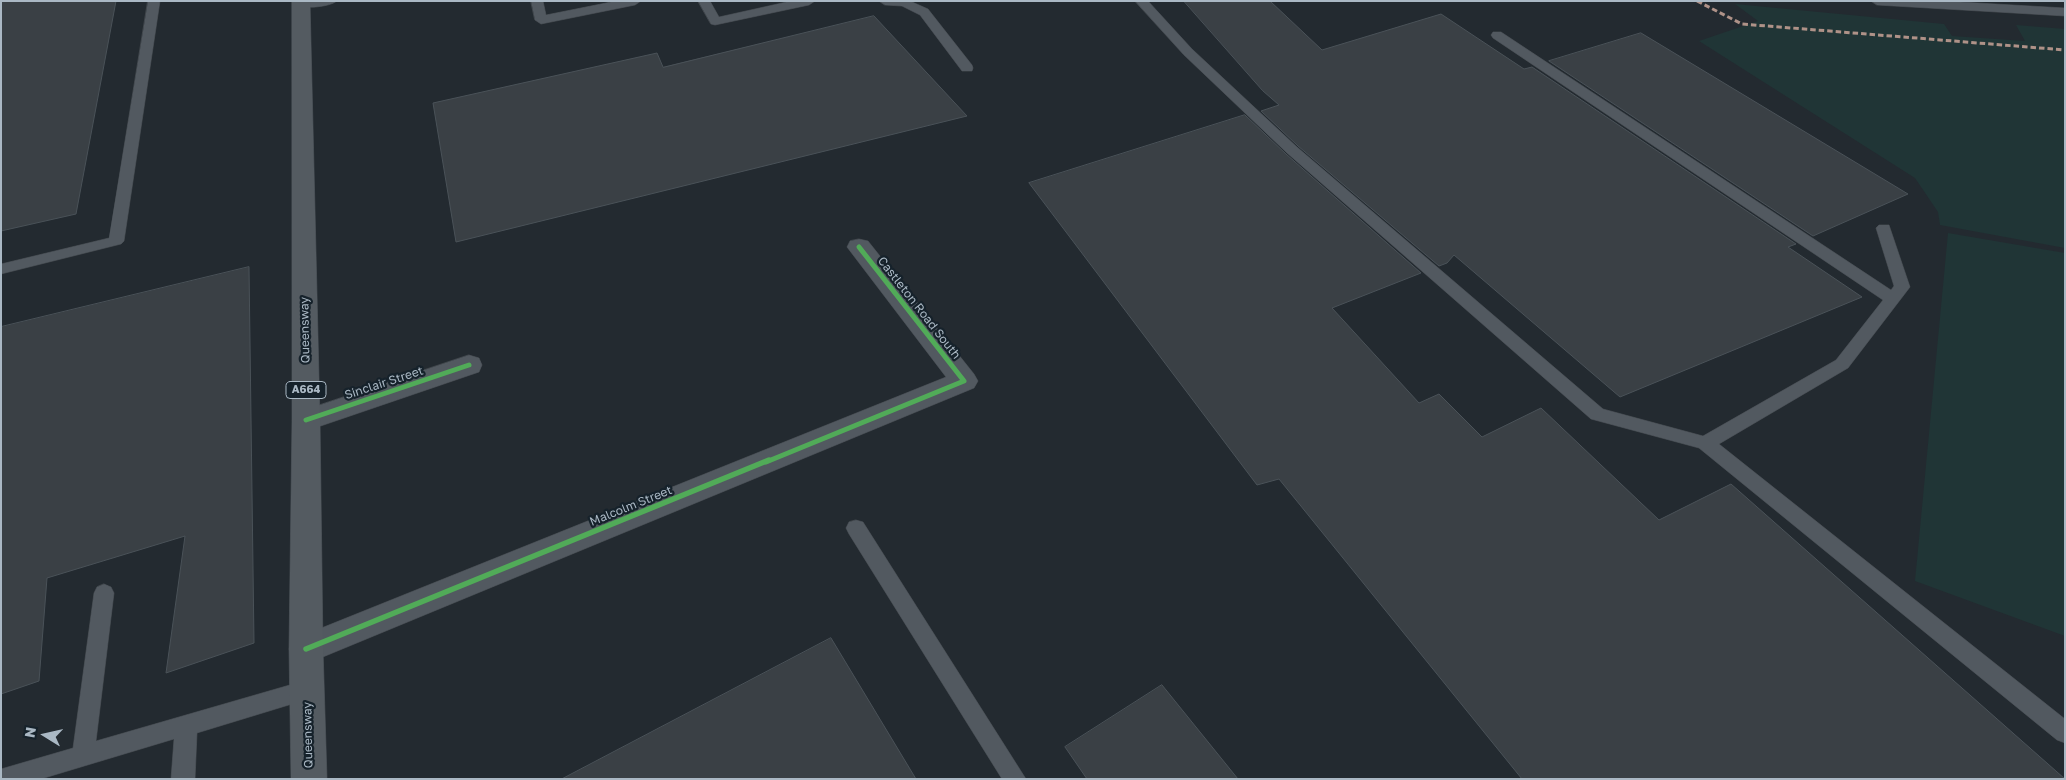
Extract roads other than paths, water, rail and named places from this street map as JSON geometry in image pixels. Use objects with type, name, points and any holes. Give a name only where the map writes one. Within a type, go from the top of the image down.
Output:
[{"type":"main road","name":"Queensway","points":[[301,3],[306,420],[306,649],[309,779]]},
{"type":"street","name":"Castleton Road South","points":[[859,247],[964,381]]},
{"type":"street","name":"Sinclair Street","points":[[306,420],[469,365]]},
{"type":"street","name":"Malcolm Street","points":[[306,649],[964,381]]},
{"type":"lane","points":[[1,269],[116,241],[154,1]]},
{"type":"lane","points":[[301,3],[331,1]]},
{"type":"lane","points":[[537,1],[541,20],[635,1]]},
{"type":"lane","points":[[704,1],[715,21],[809,1]]},
{"type":"lane","points":[[885,1],[904,3],[924,12],[967,68]]},
{"type":"lane","points":[[1141,1],[1188,52],[1292,150],[1597,414],[1705,443],[2065,733]]},
{"type":"lane","points":[[1877,1],[2065,12]]},
{"type":"lane","points":[[1497,35],[1892,299]]},
{"type":"lane","points":[[1705,443],[1842,364],[1902,287],[1884,228]]},
{"type":"lane","points":[[856,528],[1014,779]]},
{"type":"lane","points":[[83,755],[104,594]]},
{"type":"lane","points":[[3,779],[307,690]]},
{"type":"lane","points":[[183,779],[186,725]]}]
